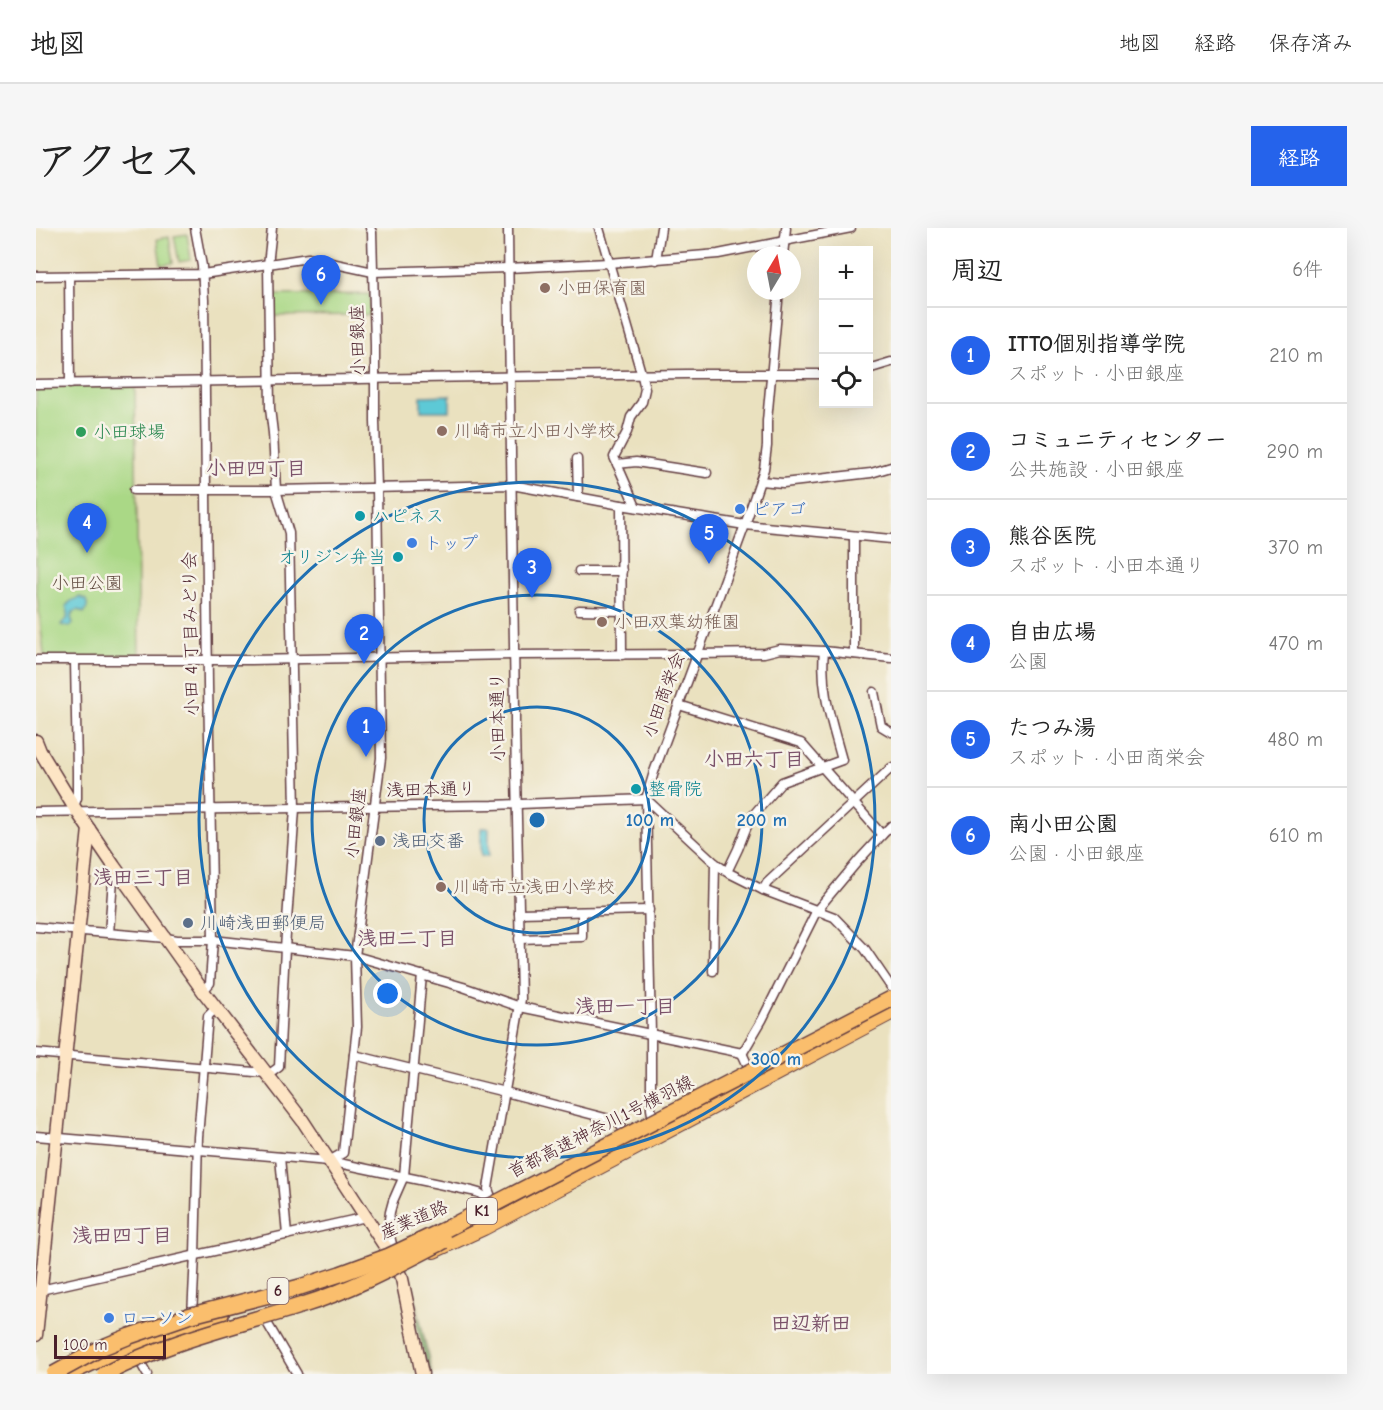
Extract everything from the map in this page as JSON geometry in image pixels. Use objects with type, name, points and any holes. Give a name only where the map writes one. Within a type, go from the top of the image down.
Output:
[{"type":"highway","name":"首都高速神奈川1号横羽線","points":[[54,1374],[104,1347],[157,1326],[300,1287],[389,1256],[447,1229],[891,997]]},
{"type":"highway","name":"首都高速神奈川1号横羽線","points":[[106,1374],[132,1361],[200,1335],[304,1305],[344,1290],[891,1011]]},
{"type":"highway","points":[[68,1374],[144,1340],[318,1282],[360,1262]]},
{"type":"highway","points":[[132,1361],[168,1342],[188,1335],[369,1279]]},
{"type":"main road","name":"産業道路","points":[[63,1374],[147,1331],[299,1285],[445,1227],[654,1120],[752,1076],[891,997]]},
{"type":"main road","name":"産業道路","points":[[132,1361],[307,1307],[397,1268],[500,1220],[891,1011]]},
{"type":"street","name":"小田 4 丁目みどり会","points":[[195,228],[203,274],[213,940],[210,983],[202,991]]},
{"type":"street","points":[[36,1053],[268,1074],[279,1067],[295,808],[290,533],[276,490],[270,408],[268,265],[272,228]]},
{"type":"street","name":"小田銀座","points":[[329,1161],[343,1153],[357,1027],[355,956],[381,758],[373,272],[370,228]]},
{"type":"street","name":"小田本通り","points":[[500,1220],[488,1188],[520,1007],[508,228]]},
{"type":"street","points":[[599,228],[645,389],[642,402],[631,417],[627,432],[614,458],[636,507]]},
{"type":"street","points":[[656,260],[661,228]]},
{"type":"street","points":[[784,246],[786,228]]},
{"type":"street","points":[[36,276],[203,274],[308,258],[373,272],[609,263],[718,254],[851,228]]},
{"type":"street","points":[[69,276],[70,384]]},
{"type":"street","name":"小田商栄会","points":[[654,1120],[651,1109],[646,800],[654,772],[764,469],[778,300]]},
{"type":"street","points":[[873,367],[891,362]]},
{"type":"street","points":[[36,384],[509,376],[819,374]]},
{"type":"street","points":[[577,459],[578,497]]},
{"type":"street","points":[[617,464],[636,462],[707,473]]},
{"type":"street","points":[[760,482],[783,483],[871,473],[891,467]]},
{"type":"street","points":[[134,490],[206,491],[512,485],[745,525],[891,539]]},
{"type":"street","points":[[621,505],[622,655]]},
{"type":"street","points":[[854,536],[854,654]]},
{"type":"street","points":[[579,571],[622,571]]},
{"type":"street","points":[[579,610],[622,610]]},
{"type":"street","points":[[36,660],[697,654],[764,653],[780,649],[891,658]]},
{"type":"street","points":[[727,872],[749,821],[782,782],[842,760],[826,703],[824,651]]},
{"type":"street","points":[[75,661],[76,810]]},
{"type":"street","points":[[874,692],[881,726],[891,732]]},
{"type":"street","points":[[679,705],[801,744],[882,835]]},
{"type":"street","points":[[37,750],[114,866],[202,991],[303,1121],[366,1217],[391,1250]]},
{"type":"street","points":[[763,890],[767,883],[891,768]]},
{"type":"street","points":[[646,800],[727,872],[763,890],[834,917],[865,949],[891,987]]},
{"type":"street","name":"浅田本通り","points":[[36,812],[646,800]]},
{"type":"street","points":[[742,1053],[762,1020],[817,910],[891,826]]},
{"type":"street","points":[[36,1335],[38,1291],[57,1137],[89,829]]},
{"type":"street","points":[[713,971],[715,863]]},
{"type":"street","points":[[109,933],[114,866]]},
{"type":"street","points":[[519,913],[649,910]]},
{"type":"street","points":[[519,939],[582,937],[582,912]]},
{"type":"street","points":[[36,927],[177,940],[213,940],[355,956],[462,987],[520,1007],[742,1053]]},
{"type":"street","points":[[422,975],[404,1176],[393,1201],[388,1227],[391,1250],[402,1279],[422,1374]]},
{"type":"street","points":[[192,1316],[198,1137],[203,1068],[208,1016],[216,1008]]},
{"type":"street","points":[[742,1053],[752,1076]]},
{"type":"street","points":[[354,1055],[617,1121],[627,1134]]},
{"type":"street","points":[[36,1136],[329,1161],[472,1191],[493,1203]]},
{"type":"street","points":[[280,1157],[287,1235]]},
{"type":"street","points":[[38,1291],[366,1217]]},
{"type":"street","points":[[266,1321],[297,1374]]},
{"type":"street","points":[[132,1361],[147,1374]]},
{"type":"green space","points":[[187,234],[191,260],[179,262],[174,236]]},
{"type":"green space","points":[[169,237],[173,263],[161,265],[157,239]]},
{"type":"green space","points":[[370,294],[370,315],[272,316],[271,295]]},
{"type":"green space","name":"小田公園","points":[[135,385],[139,658],[47,658],[44,655],[36,585],[36,386]]},
{"type":"green space","points":[[410,1276],[432,1374],[429,1374],[417,1325],[416,1307],[407,1277]]},
{"type":"water","points":[[450,395],[450,411],[421,411],[421,396]]},
{"type":"water","points":[[80,597],[86,600],[87,607],[84,613],[78,610],[73,612],[71,617],[73,624],[70,627],[61,625],[67,619],[66,606]]},
{"type":"water","points":[[481,828],[489,828],[489,856],[481,856]]},
{"type":"place","name":"小田保育園","points":[[545,288]]},
{"type":"place","name":"南小田公園","points":[[321,305]]},
{"type":"place","name":"川崎市立小田小学校","points":[[442,431]]},
{"type":"place","name":"小田球場","points":[[81,432]]},
{"type":"place","name":"ピアゴ","points":[[740,509]]},
{"type":"place","name":"ハピネス","points":[[360,516]]},
{"type":"place","name":"トップ","points":[[412,543]]},
{"type":"place","name":"自由広場","points":[[87,553]]},
{"type":"place","name":"オリジン弁当","points":[[398,557]]},
{"type":"place","name":"たつみ湯","points":[[709,564]]},
{"type":"place","name":"熊谷医院","points":[[532,598]]},
{"type":"place","name":"小田双葉幼稚園","points":[[602,622]]},
{"type":"place","name":"コミュニティセンター","points":[[364,664]]},
{"type":"place","name":"ITTO個別指導学院","points":[[366,757]]},
{"type":"place","name":"整骨院","points":[[636,789]]},
{"type":"place","name":"浅田交番","points":[[380,841]]},
{"type":"place","name":"川崎市立浅田小学校","points":[[441,887]]},
{"type":"place","name":"川崎浅田郵便局","points":[[188,923]]},
{"type":"place","name":"ローソン","points":[[109,1318]]},
{"type":"district","name":"小田四丁目","points":[[256,468]]},
{"type":"district","name":"小田六丁目","points":[[754,759]]},
{"type":"district","name":"浅田三丁目","points":[[143,877]]},
{"type":"district","name":"浅田二丁目","points":[[407,938]]},
{"type":"district","name":"浅田一丁目","points":[[625,1006]]},
{"type":"district","name":"浅田四丁目","points":[[122,1235]]},
{"type":"district","name":"田辺新田","points":[[811,1323]]}]
